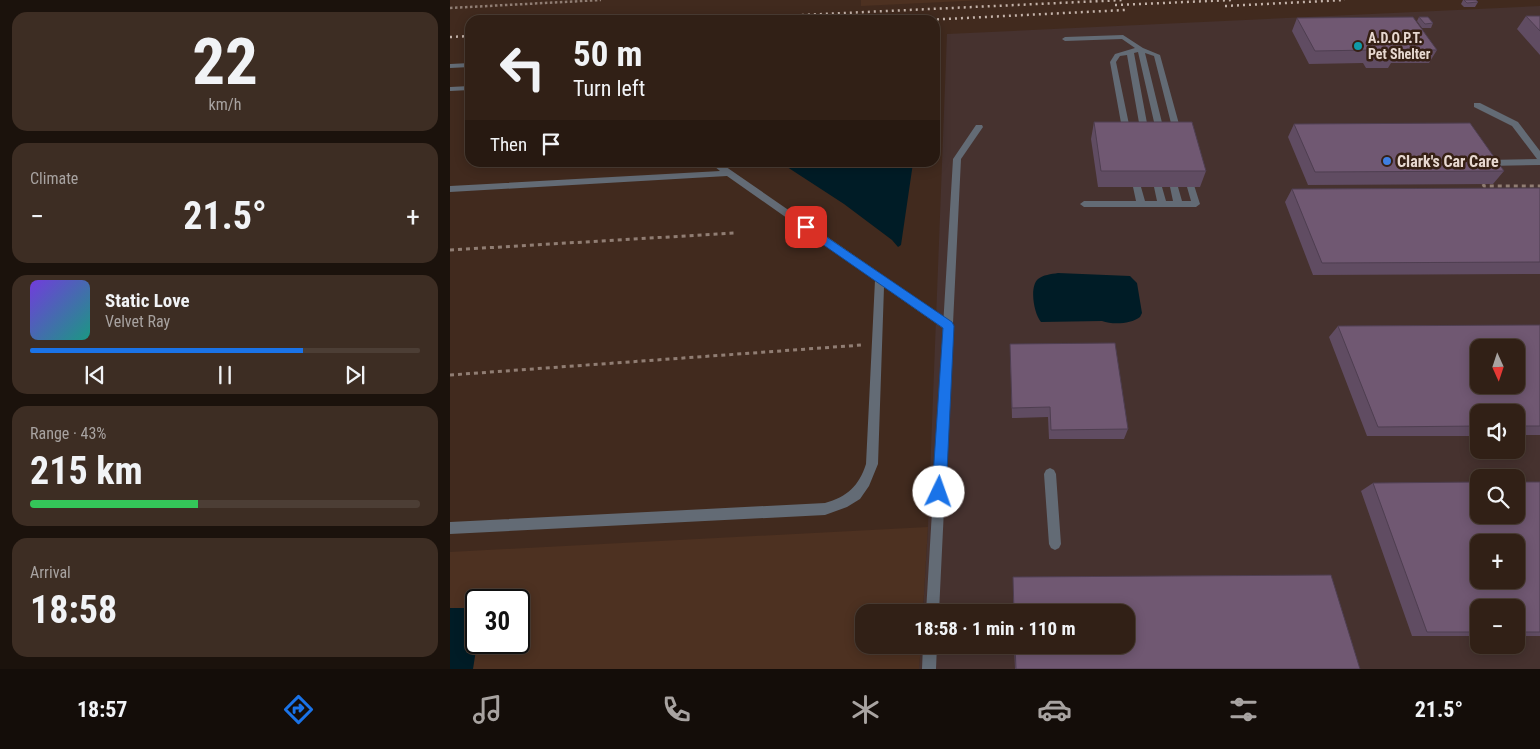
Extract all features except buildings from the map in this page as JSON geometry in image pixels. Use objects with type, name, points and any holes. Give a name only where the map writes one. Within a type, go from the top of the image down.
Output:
[{"type":"street","points":[[1066,39],[1123,37],[1157,55],[1178,138]]},
{"type":"street","points":[[1128,139],[1113,62],[1117,55],[1141,48]]},
{"type":"street","points":[[1141,48],[1162,139]]},
{"type":"street","points":[[1130,52],[1147,139]]},
{"type":"street","points":[[450,66],[465,65]]},
{"type":"street","points":[[450,89],[465,88]]},
{"type":"street","points":[[1477,105],[1515,124],[1540,157]]},
{"type":"street","points":[[932,604],[957,159],[979,127]]},
{"type":"street","points":[[1478,163],[1540,162]]},
{"type":"street","points":[[720,167],[948,326]]},
{"type":"street","points":[[450,189],[728,173]]},
{"type":"street","points":[[1137,187],[1141,204]]},
{"type":"street","points":[[1158,187],[1162,204]]},
{"type":"street","points":[[1174,187],[1178,204]]},
{"type":"street","points":[[1084,204],[1196,204],[1191,187]]},
{"type":"street","points":[[450,528],[824,509],[842,505],[857,495],[867,481],[872,464],[880,278]]},
{"type":"street","points":[[1050,474],[1055,544]]},
{"type":"street","points":[[929,669],[930,654]]},
{"type":"path","points":[[450,8],[601,0]]},
{"type":"path","points":[[1483,184],[1484,186],[1540,186]]},
{"type":"path","points":[[450,250],[735,233]]},
{"type":"path","points":[[450,375],[877,344]]},
{"type":"shaded area","points":[[861,0],[985,0],[861,6]]},
{"type":"shaded area","points":[[1540,6],[1540,669],[919,669],[920,654],[1135,654],[1135,604],[923,604],[947,34]]},
{"type":"shaded area","points":[[928,527],[923,604],[855,604],[855,654],[920,654],[919,669],[450,669],[450,552]]},
{"type":"water","points":[[787,167],[912,167],[901,245],[898,247],[892,240],[844,204]]},
{"type":"water","points":[[1058,273],[1130,276],[1137,283],[1142,313],[1140,317],[1122,323],[1102,321],[1041,322],[1036,313],[1033,294],[1035,283],[1042,277]]},
{"type":"water","points":[[450,608],[465,608],[465,654],[475,654],[473,669],[450,669]]},
{"type":"railway","points":[[801,15],[1123,0]]},
{"type":"railway","points":[[1115,5],[1233,0]]},
{"type":"railway","points":[[1225,6],[1345,0]]},
{"type":"railway","points":[[940,19],[1125,10]]},
{"type":"railway","points":[[450,37],[465,36]]},
{"type":"place","name":"A.D.O.P.T. Pet Shelter","points":[[1358,46]]},
{"type":"place","name":"Clark's Car Care","points":[[1387,161]]},
{"type":"route","points":[[806,227],[948,326],[939,492]]}]
